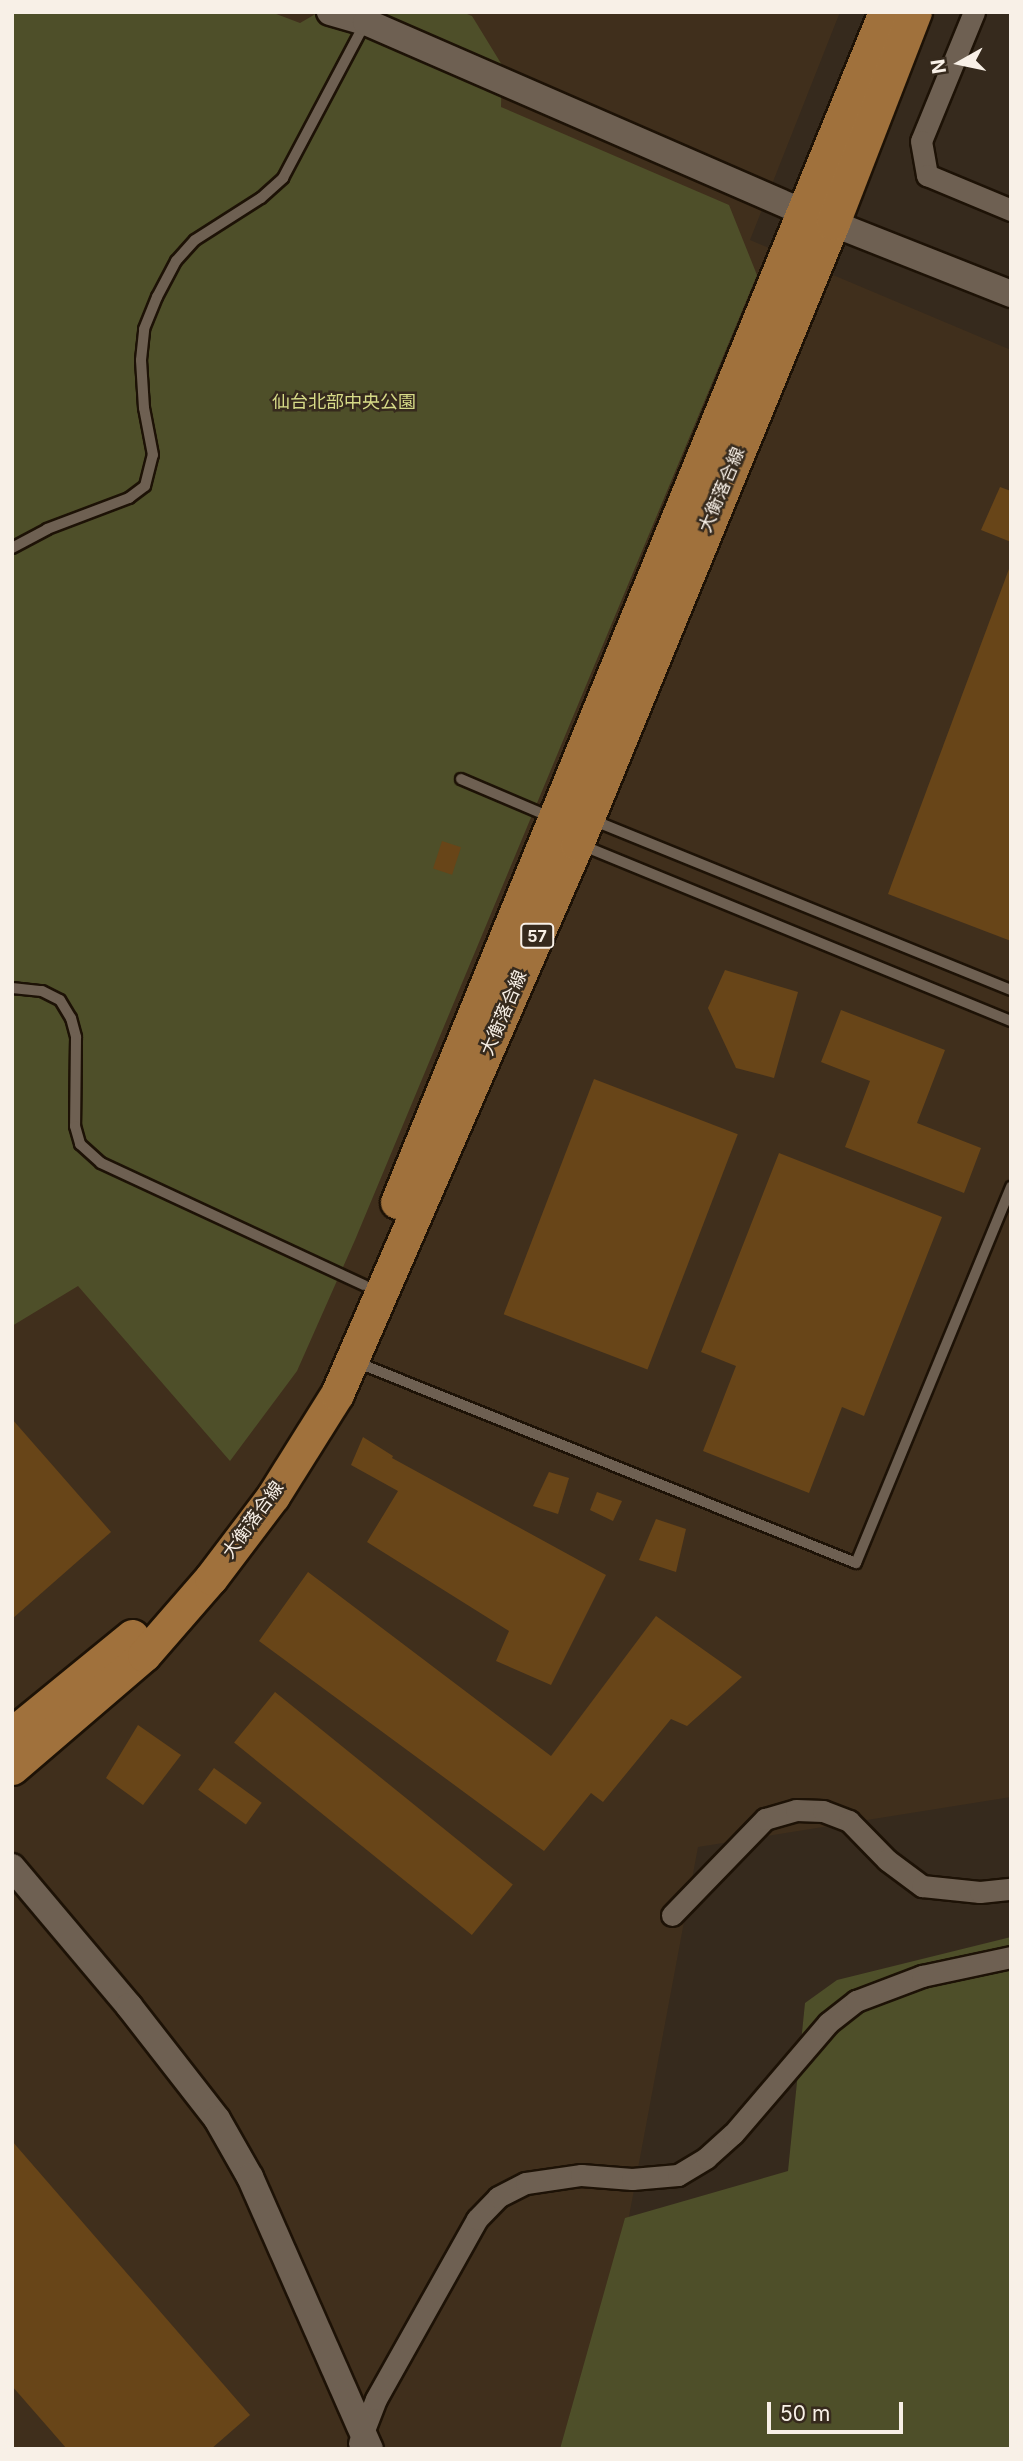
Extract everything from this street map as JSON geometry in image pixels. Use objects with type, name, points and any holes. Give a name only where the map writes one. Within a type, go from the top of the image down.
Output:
[{"type":"main road","name":"大衡落合線","points":[[819,217],[885,12]]},
{"type":"main road","name":"大衡落合線","points":[[12,1768],[144,1655],[211,1577],[273,1496],[337,1394],[353,1361],[569,825],[819,217],[915,12]]},
{"type":"main road","name":"大衡落合線","points":[[12,1734],[130,1638],[195,1565],[255,1487],[316,1388],[569,825]]},
{"type":"street","points":[[330,12],[366,22],[819,217],[1011,294]]},
{"type":"street","points":[[974,12],[921,141],[926,175],[1011,210]]},
{"type":"street","points":[[673,1915],[765,1819],[796,1810],[823,1811],[849,1821],[887,1860],[922,1886],[980,1892],[1011,1889]]},
{"type":"street","points":[[12,1867],[217,2119],[250,2177],[364,2443]]},
{"type":"street","points":[[364,2443],[376,2399],[477,2219],[498,2197],[526,2183],[581,2175],[632,2179],[678,2175],[706,2158],[733,2134],[828,2023],[856,2001],[922,1976],[1011,1957]]},
{"type":"lane","points":[[12,548],[47,529],[129,498],[145,486],[152,455],[144,408],[141,360],[144,329],[157,297],[176,261],[195,240],[261,198],[284,178],[366,22]]},
{"type":"lane","points":[[461,779],[1011,1021]]},
{"type":"lane","points":[[569,825],[1011,990]]},
{"type":"lane","points":[[12,988],[43,991],[60,1000],[71,1018],[76,1037],[75,1126],[80,1144],[101,1163],[364,1285]]},
{"type":"lane","points":[[353,1361],[856,1563],[1011,1187]]},
{"type":"shaded area","points":[[12,12],[840,12],[750,240],[1011,350],[1011,1797],[698,1847],[619,2270],[647,2449],[12,2449]]},
{"type":"green space","name":"仙台北部中央公園","points":[[12,12],[271,12],[300,23],[319,12],[462,12],[472,16],[502,65],[501,107],[729,205],[757,275],[355,1240],[297,1371],[230,1461],[78,1286],[12,1326]]},
{"type":"green space","points":[[1011,1937],[1011,2449],[560,2449],[625,2218],[788,2171],[805,2003],[837,1980]]},
{"type":"building","points":[[1000,487],[1011,491],[1011,542],[981,530]]},
{"type":"building","points":[[1011,569],[1011,941],[888,894]]},
{"type":"building","points":[[442,841],[461,847],[452,875],[433,869]]},
{"type":"building","points":[[725,970],[798,992],[774,1078],[736,1068],[708,1008]]},
{"type":"building","points":[[841,1010],[945,1050],[917,1123],[981,1148],[964,1193],[845,1147],[870,1081],[821,1062]]},
{"type":"building","points":[[594,1079],[738,1134],[647,1369],[504,1314]]},
{"type":"building","points":[[779,1153],[942,1217],[864,1416],[842,1407],[809,1493],[703,1451],[736,1366],[701,1352]]},
{"type":"building","points":[[12,1419],[111,1532],[12,1619]]},
{"type":"building","points":[[363,1437],[393,1456],[392,1458],[606,1575],[551,1685],[496,1661],[509,1631],[367,1542],[398,1491],[351,1465]]},
{"type":"building","points":[[549,1472],[569,1478],[558,1514],[533,1506]]},
{"type":"building","points":[[597,1492],[622,1501],[613,1521],[590,1510]]},
{"type":"building","points":[[656,1519],[686,1529],[676,1572],[639,1560]]},
{"type":"building","points":[[308,1572],[551,1756],[656,1616],[742,1677],[687,1726],[671,1719],[603,1802],[591,1793],[544,1851],[259,1641]]},
{"type":"building","points":[[275,1692],[513,1885],[472,1935],[234,1743]]},
{"type":"building","points":[[138,1725],[181,1755],[143,1805],[106,1778]]},
{"type":"building","points":[[214,1768],[262,1803],[246,1825],[198,1790]]},
{"type":"building","points":[[12,2141],[250,2415],[211,2449],[67,2449],[12,2386]]}]
